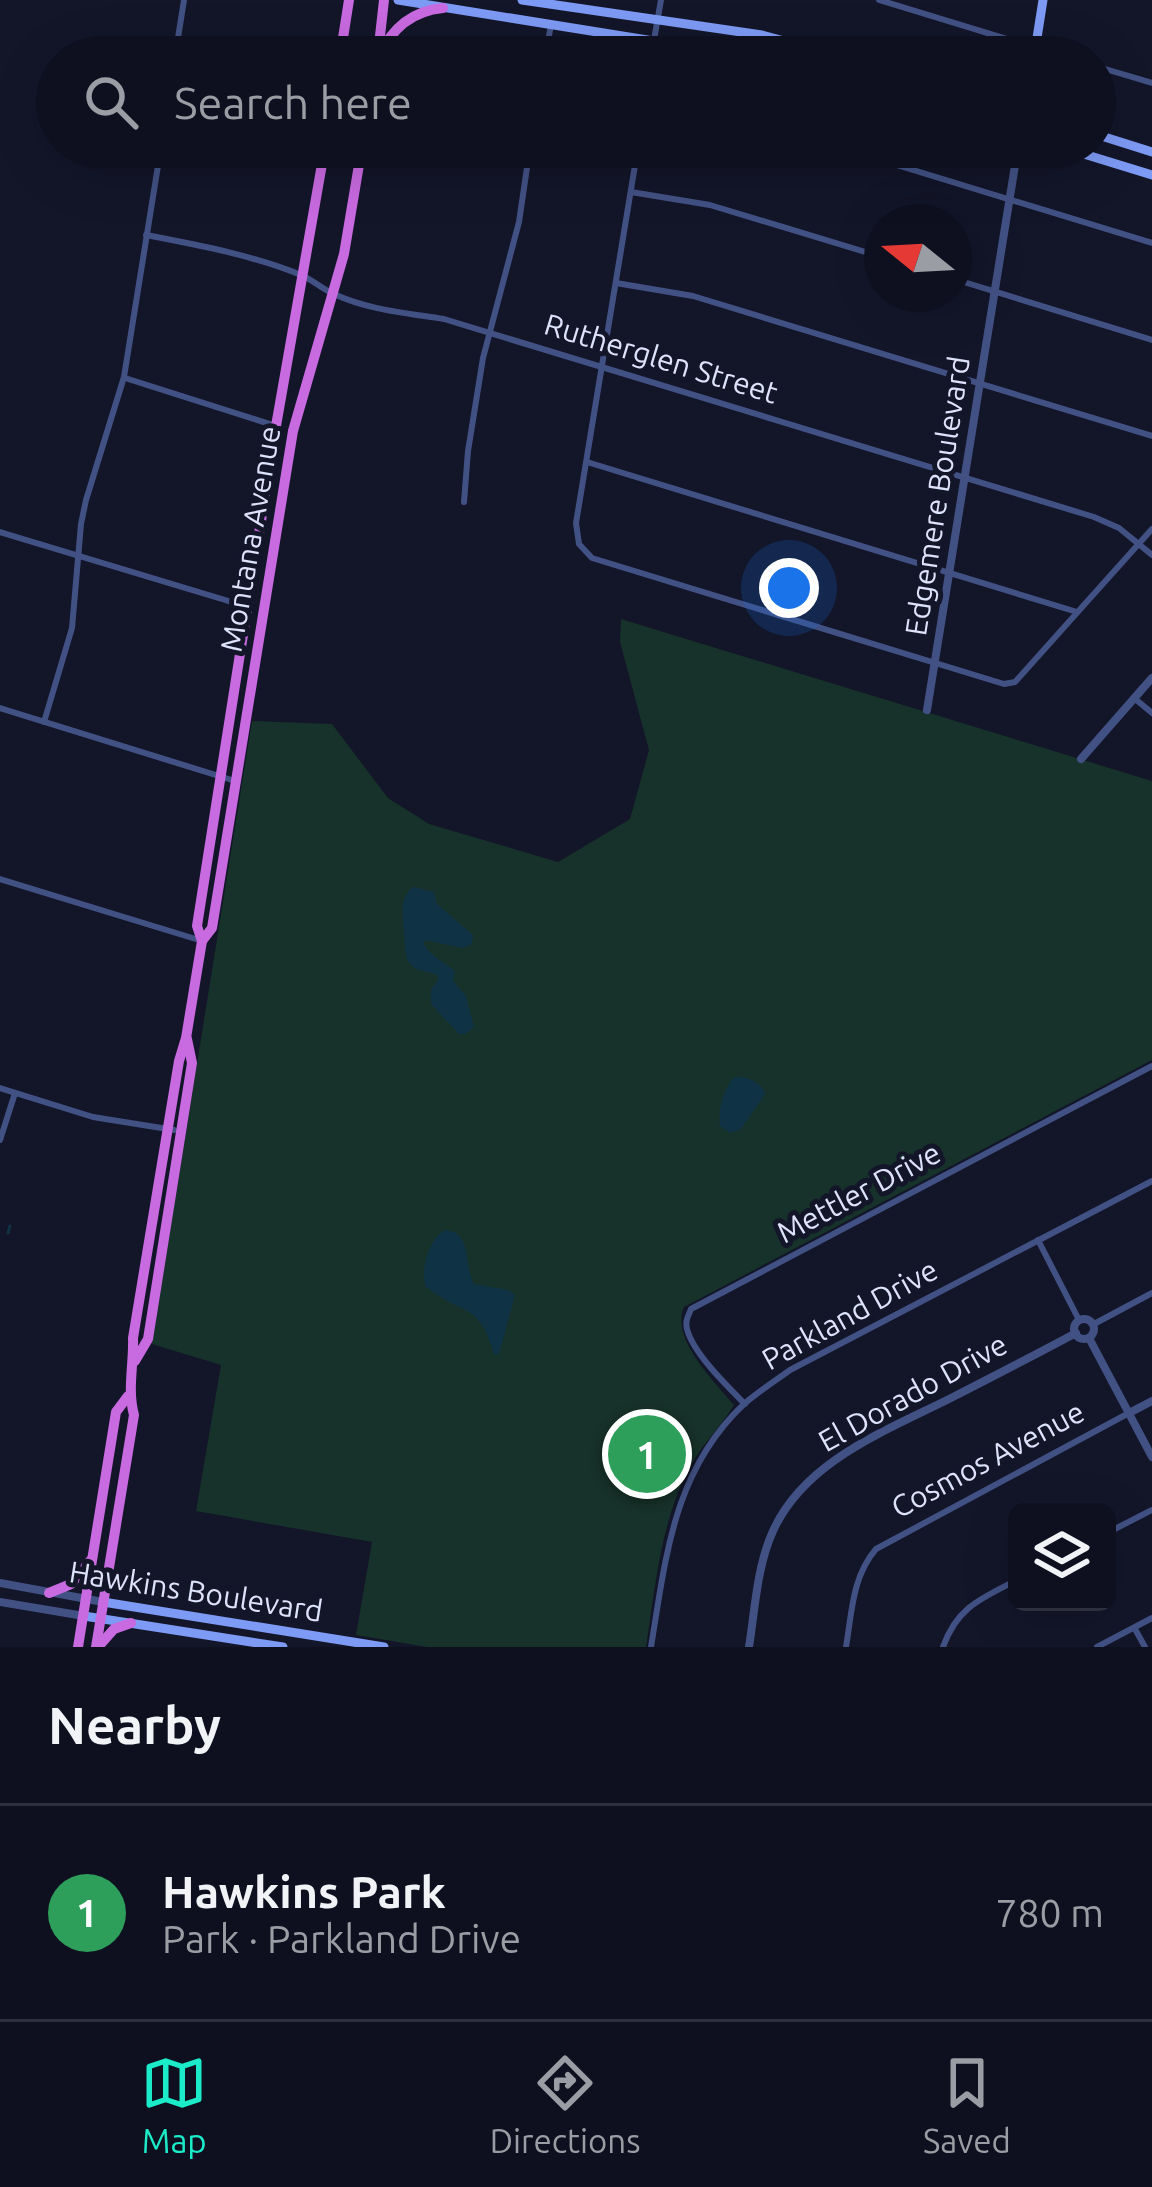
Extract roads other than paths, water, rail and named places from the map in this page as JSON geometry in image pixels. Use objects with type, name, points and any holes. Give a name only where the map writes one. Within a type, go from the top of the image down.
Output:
[{"type":"highway","points":[[344,36],[350,0]]},
{"type":"highway","points":[[381,36],[384,0]]},
{"type":"highway","points":[[391,36],[419,13],[443,8]]},
{"type":"highway","name":"Montana Avenue","points":[[202,941],[196,926],[322,168]]},
{"type":"highway","name":"Montana Avenue","points":[[136,1360],[134,1338],[202,941],[212,928],[293,431],[344,254],[358,168]]},
{"type":"highway","name":"Montana Avenue","points":[[78,1647],[116,1412],[128,1396],[136,1360],[148,1339],[192,1063],[187,1041]]},
{"type":"highway","name":"Montana Avenue","points":[[97,1647],[134,1415],[128,1396]]},
{"type":"highway","points":[[49,1592],[71,1584],[94,1557]]},
{"type":"highway","points":[[97,1647],[110,1632],[131,1623]]},
{"type":"main road","points":[[398,0],[628,36]]},
{"type":"main road","points":[[527,0],[766,36]]},
{"type":"main road","points":[[1037,36],[1043,0]]},
{"type":"main road","points":[[1116,141],[1152,152]]},
{"type":"main road","points":[[1116,164],[1152,175]]},
{"type":"main road","name":"Hawkins Boulevard","points":[[103,1602],[384,1647]]},
{"type":"main road","name":"Hawkins Boulevard","points":[[83,1616],[283,1647]]},
{"type":"main road","points":[[228,1639],[230,1622]]},
{"type":"street","points":[[178,36],[184,0]]},
{"type":"street","points":[[527,0],[530,20]]},
{"type":"street","points":[[654,36],[661,0]]},
{"type":"street","points":[[879,0],[987,36]]},
{"type":"street","points":[[549,36],[551,24]]},
{"type":"street","points":[[1116,72],[1152,83]]},
{"type":"street","points":[[44,722],[72,628],[86,500],[124,377],[157,168]]},
{"type":"street","points":[[464,502],[467,452],[489,332],[519,222],[527,168]]},
{"type":"street","points":[[635,168],[575,532],[582,549],[598,561],[1007,683],[1015,682],[1152,529]]},
{"type":"street","points":[[906,168],[1152,243]]},
{"type":"street","name":"Edgemere Boulevard","points":[[927,710],[1015,168]]},
{"type":"street","points":[[631,192],[710,205],[864,252]]},
{"type":"street","name":"Rutherglen Street","points":[[146,236],[220,250],[304,276],[332,294],[375,308],[489,332],[1106,521],[1152,555]]},
{"type":"street","points":[[616,283],[693,296],[1152,436]]},
{"type":"street","points":[[972,285],[1152,340]]},
{"type":"street","points":[[124,377],[276,426]]},
{"type":"street","points":[[587,461],[1077,613]]},
{"type":"street","points":[[0,532],[248,607]]},
{"type":"street","points":[[1081,759],[1152,678]]},
{"type":"street","points":[[1134,698],[1152,713]]},
{"type":"street","points":[[0,709],[236,781]]},
{"type":"street","points":[[0,879],[202,941]]},
{"type":"street","name":"Mettler Drive","points":[[745,1404],[690,1336],[686,1323],[691,1309],[1152,1066]]},
{"type":"street","points":[[0,1088],[107,1120],[170,1130]]},
{"type":"street","points":[[0,1140],[15,1093]]},
{"type":"street","name":"Parkland Drive","points":[[651,1647],[669,1539],[681,1500],[700,1460],[745,1404],[790,1370],[1152,1180]]},
{"type":"street","points":[[1038,1240],[1079,1320]]},
{"type":"street","points":[[1094,1324],[1152,1293]]},
{"type":"street","points":[[1089,1338],[1076,1334],[1075,1326],[1088,1319],[1094,1324]]},
{"type":"street","points":[[1089,1338],[1094,1324]]},
{"type":"street","name":"El Dorado Drive","points":[[748,1647],[762,1566],[774,1528],[818,1472],[1076,1334]]},
{"type":"street","points":[[1089,1338],[1152,1457]]},
{"type":"street","name":"Cosmos Avenue","points":[[846,1647],[856,1581],[875,1549],[1152,1401]]},
{"type":"street","points":[[1116,1528],[1152,1510]]},
{"type":"street","name":"Hawkins Boulevard","points":[[0,1583],[103,1602]]},
{"type":"street","points":[[943,1647],[964,1610],[1008,1585]]},
{"type":"street","name":"Hawkins Boulevard","points":[[0,1602],[83,1616]]},
{"type":"street","points":[[1097,1647],[1152,1618]]},
{"type":"street","points":[[1135,1628],[1144,1647]]},
{"type":"water","points":[[413,887],[434,892],[437,904],[473,935],[472,944],[463,948],[424,941],[430,952],[455,971],[453,981],[466,996],[474,1027],[465,1034],[459,1034],[431,1004],[438,975],[408,962],[402,908]]},
{"type":"water","points":[[734,1077],[752,1080],[765,1094],[741,1129],[730,1133],[720,1126],[720,1113]]},
{"type":"water","points":[[445,1230],[464,1243],[474,1284],[515,1295],[499,1354],[494,1355],[476,1318],[426,1287],[427,1255]]},
{"type":"waterway","points":[[8,1233],[10,1226]]},
{"type":"place","name":"Hawkins Park","points":[[647,1454]]}]
